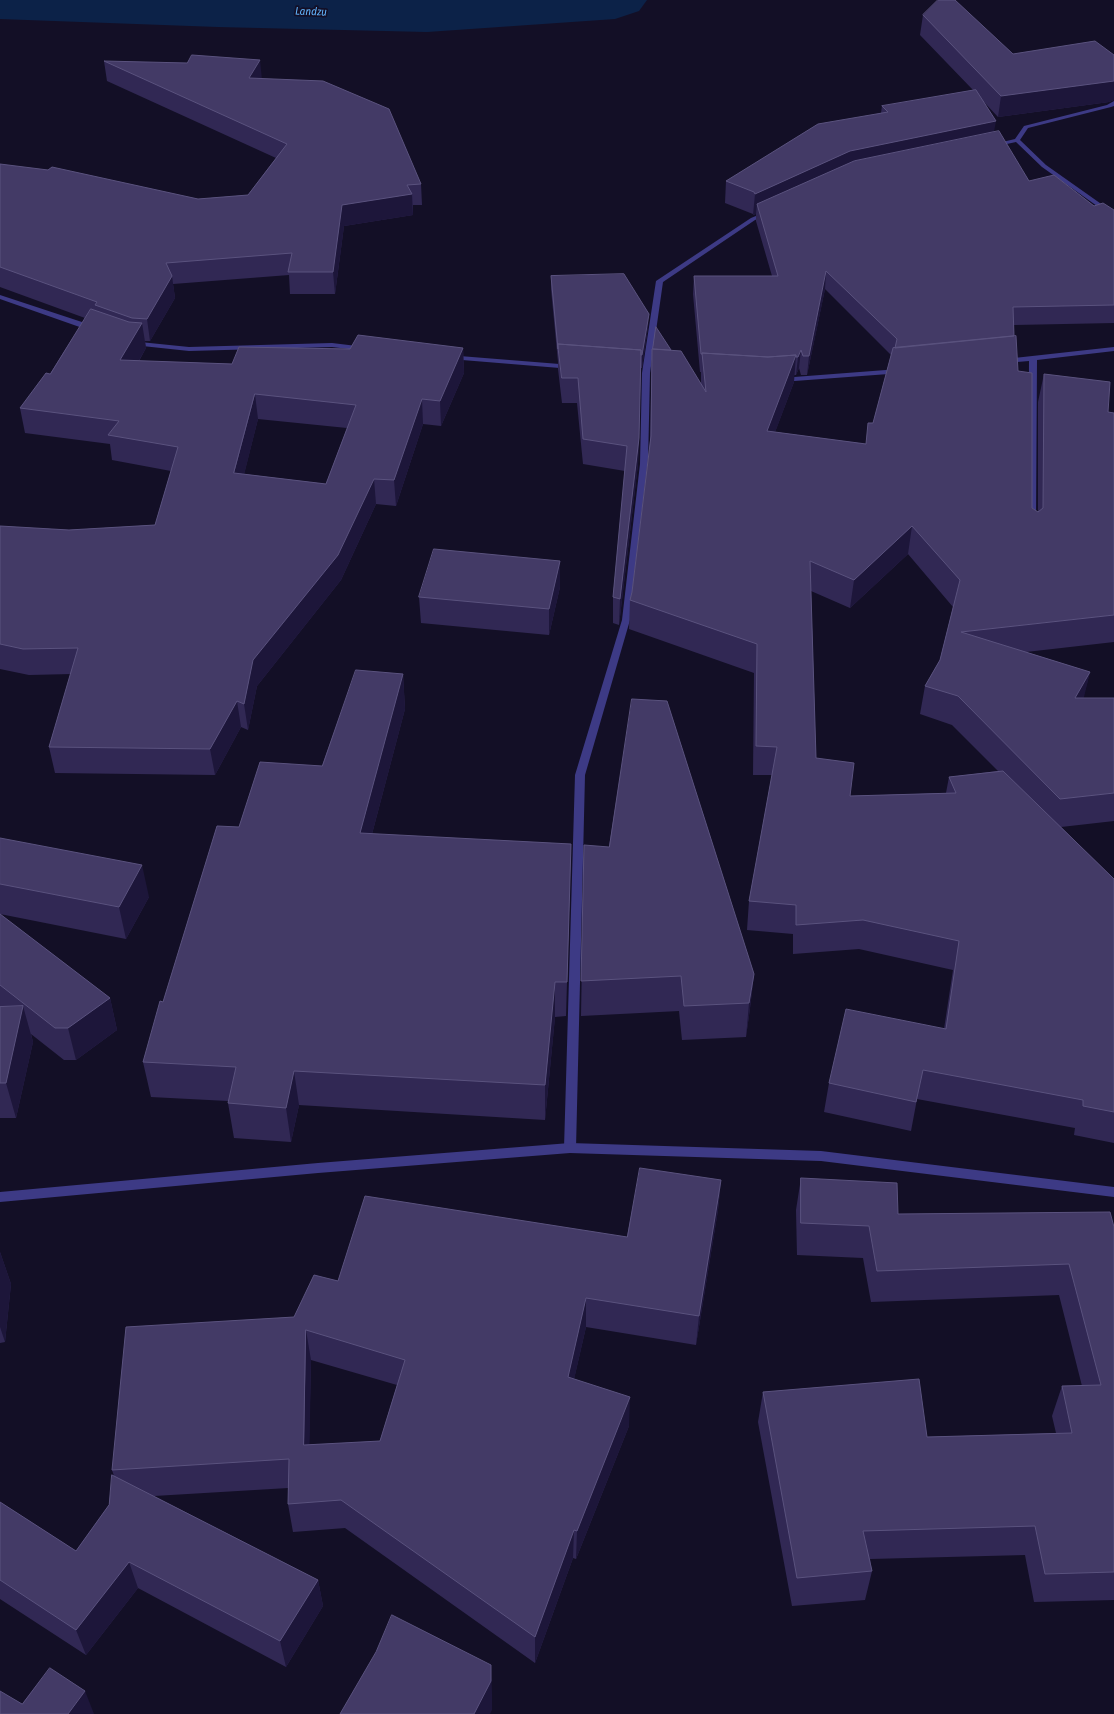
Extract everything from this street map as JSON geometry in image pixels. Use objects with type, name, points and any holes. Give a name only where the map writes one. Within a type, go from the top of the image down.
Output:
[{"type":"street","points":[[986,147],[1017,140],[1026,127],[1109,106],[1114,103]]},
{"type":"street","points":[[1017,140],[1044,166],[1114,216]]},
{"type":"street","points":[[570,1148],[580,775],[626,620],[644,464],[646,373],[660,281],[753,219],[774,210]]},
{"type":"street","points":[[0,297],[105,333]]},
{"type":"street","points":[[126,340],[134,343],[189,349],[332,345],[370,349]]},
{"type":"street","points":[[994,362],[1114,349]]},
{"type":"street","points":[[439,356],[577,367]]},
{"type":"street","points":[[1032,528],[1033,358]]},
{"type":"street","points":[[774,380],[908,370]]},
{"type":"street","points":[[0,1197],[318,1168],[570,1148],[821,1156],[1114,1192]]},
{"type":"building","points":[[938,0],[955,0],[1013,54],[1095,41],[1114,55],[1114,81],[1001,96],[923,15]]},
{"type":"building","points":[[192,55],[260,60],[249,78],[323,81],[389,109],[421,184],[407,185],[412,194],[342,205],[333,272],[288,272],[292,253],[166,263],[172,276],[147,319],[132,318],[95,305],[97,302],[0,267],[0,164],[48,170],[52,167],[198,199],[248,195],[287,144],[104,61],[187,63]]},
{"type":"building","points":[[976,90],[996,121],[850,151],[755,194],[754,192],[726,181],[818,124],[888,112],[882,106]]},
{"type":"building","points":[[999,131],[1029,181],[1054,175],[1094,206],[1103,203],[1114,210],[1114,305],[1013,307],[1014,336],[895,348],[897,339],[826,271],[809,356],[803,356],[801,350],[798,357],[796,357],[796,355],[768,357],[701,354],[694,276],[778,276],[757,204],[854,161]]},
{"type":"building","points":[[624,274],[649,314],[642,355],[641,350],[558,344],[558,349],[551,276]]},
{"type":"building","points":[[91,309],[129,322],[142,323],[120,360],[232,364],[239,347],[350,349],[358,335],[463,348],[440,401],[422,399],[394,480],[374,479],[338,555],[253,660],[244,704],[237,701],[210,749],[49,747],[78,648],[23,649],[0,644],[0,526],[69,530],[155,525],[178,447],[108,435],[119,421],[20,408],[46,373],[50,374]],"holes":[[[255,394],[356,405],[326,484],[234,473]]]},
{"type":"building","points":[[656,327],[671,350],[653,349]]},
{"type":"building","points":[[1016,336],[1018,371],[1032,373],[1032,508],[1038,512],[1043,508],[1044,374],[1110,382],[1108,412],[1114,413],[1114,615],[961,632],[1090,672],[1075,698],[1114,698],[1114,793],[1060,799],[958,696],[925,686],[940,660],[960,580],[912,526],[854,580],[810,561],[816,758],[854,763],[850,796],[956,793],[949,777],[1003,771],[1114,879],[1114,1112],[1083,1106],[1083,1100],[923,1070],[916,1102],[829,1083],[846,1009],[946,1029],[959,941],[863,920],[796,925],[796,905],[749,901],[777,747],[756,746],[757,644],[630,600],[651,436],[652,349],[681,351],[706,392],[702,353],[768,357],[796,355],[767,431],[866,444],[868,423],[873,423],[893,348]]},
{"type":"building","points":[[558,344],[641,350],[639,438],[620,599],[613,597],[627,446],[583,439],[578,378],[562,378]]},
{"type":"building","points":[[434,549],[560,561],[549,609],[419,597]]},
{"type":"building","points":[[356,670],[403,674],[360,833],[571,844],[567,982],[555,982],[545,1085],[294,1071],[286,1108],[228,1103],[236,1067],[143,1062],[160,1001],[163,1002],[217,826],[239,827],[260,762],[322,766]]},
{"type":"building","points":[[632,699],[667,701],[754,974],[749,1003],[684,1006],[681,976],[581,981],[584,845],[609,847]]},
{"type":"building","points":[[0,838],[142,865],[119,907],[0,884]]},
{"type":"building","points":[[0,914],[110,998],[68,1028],[55,1028],[0,985]]},
{"type":"building","points":[[23,1006],[6,1083],[0,1083],[0,1007]]},
{"type":"building","points":[[640,1168],[721,1180],[699,1316],[586,1298],[568,1377],[630,1397],[577,1531],[574,1530],[535,1637],[341,1500],[288,1504],[289,1459],[112,1470],[126,1327],[294,1317],[314,1275],[338,1281],[365,1196],[627,1237]],"holes":[[[306,1330],[405,1360],[380,1441],[304,1445]]]},
{"type":"building","points":[[801,1178],[897,1183],[898,1214],[1110,1212],[1114,1227],[1114,1572],[1045,1574],[1035,1526],[863,1531],[872,1571],[797,1578],[763,1392],[919,1379],[927,1437],[1072,1433],[1062,1386],[1101,1385],[1069,1264],[877,1271],[869,1226],[801,1223]]},
{"type":"building","points":[[112,1475],[318,1580],[280,1641],[129,1562],[76,1630],[0,1580],[0,1502],[76,1551],[109,1505]]},
{"type":"building","points":[[392,1615],[491,1665],[491,1681],[474,1714],[340,1714],[376,1652]]},
{"type":"building","points":[[50,1668],[85,1691],[68,1714],[0,1714],[0,1691],[22,1704]]},
{"type":"waterway","name":"Landzu","points":[[0,3],[218,11],[427,16],[615,3],[621,0]]}]
